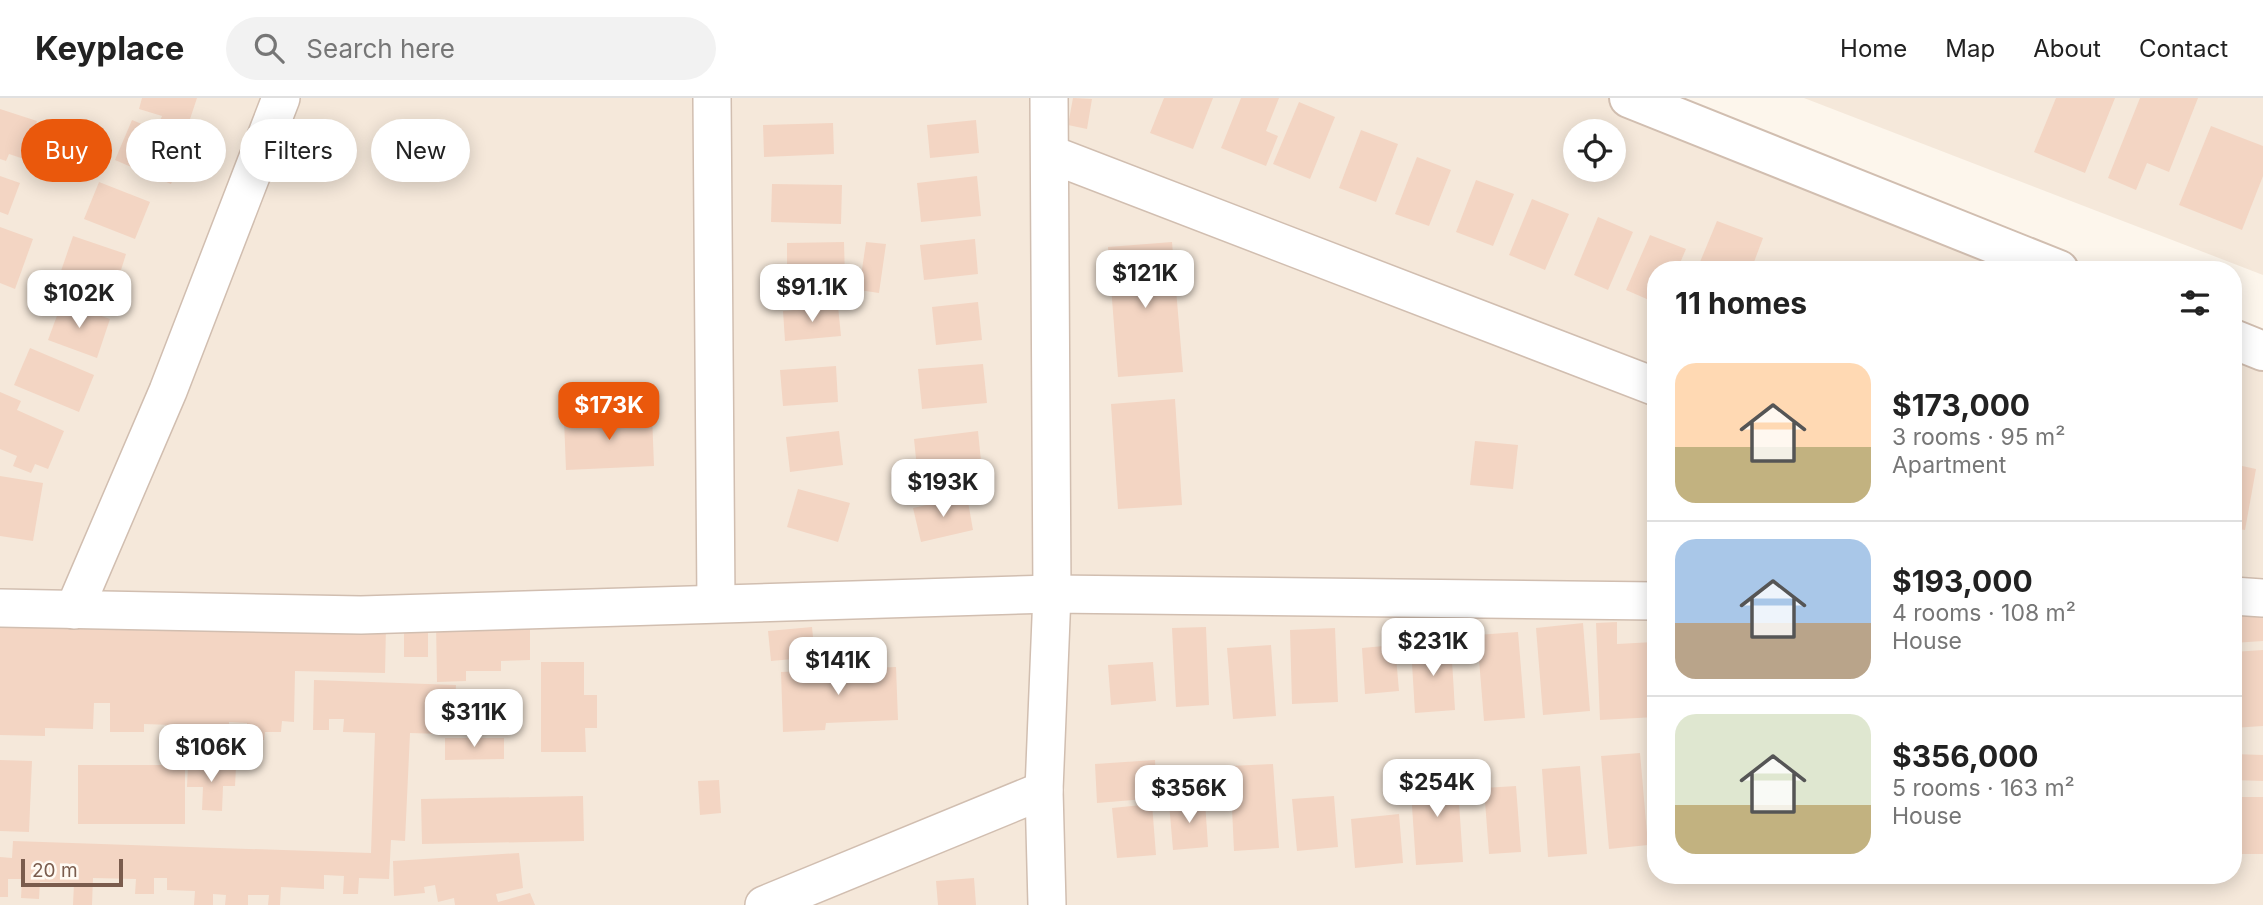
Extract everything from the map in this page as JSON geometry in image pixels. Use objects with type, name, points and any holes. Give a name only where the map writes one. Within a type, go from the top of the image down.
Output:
[{"type":"street","points":[[74,610],[168,391],[281,98]]},
{"type":"street","points":[[712,98],[716,603]]},
{"type":"street","points":[[1048,905],[1044,790],[1052,594],[1049,98]]},
{"type":"street","points":[[1629,98],[2036,261]]},
{"type":"street","points":[[1050,154],[1647,384]]},
{"type":"street","points":[[2242,343],[2263,351]]},
{"type":"street","points":[[0,608],[361,615],[1052,594],[1647,601]]},
{"type":"street","points":[[2242,597],[2263,598]]},
{"type":"street","points":[[764,905],[1044,790]]},
{"type":"shaded area","points":[[0,98],[1633,98],[2051,261],[1647,261],[1647,884],[2242,884],[2242,336],[2263,344],[2263,905],[0,905]]},
{"type":"shaded area","points":[[1804,98],[2263,98],[2263,275],[2242,267],[2242,261],[2227,261]]},
{"type":"building","points":[[142,98],[197,98],[190,119],[161,119],[162,116],[139,109]]},
{"type":"building","points":[[1073,98],[1092,99],[1087,129],[1068,125]]},
{"type":"building","points":[[1164,98],[1213,98],[1193,149],[1150,133]]},
{"type":"building","points":[[1241,98],[1279,98],[1266,131],[1278,136],[1266,166],[1221,148]]},
{"type":"building","points":[[2056,98],[2115,98],[2085,173],[2034,152]]},
{"type":"building","points":[[2140,98],[2198,98],[2169,172],[2147,163],[2136,190],[2108,178]]},
{"type":"building","points":[[1299,102],[1335,117],[1310,179],[1273,164]]},
{"type":"building","points":[[0,109],[31,119],[21,119],[21,158],[9,154],[6,161],[0,159]]},
{"type":"building","points":[[976,120],[979,153],[930,158],[927,125]]},
{"type":"building","points":[[833,123],[834,154],[764,157],[763,125]]},
{"type":"building","points":[[2211,126],[2263,146],[2263,176],[2242,230],[2179,205]]},
{"type":"building","points":[[1361,130],[1398,144],[1376,202],[1339,188]]},
{"type":"building","points":[[126,134],[126,165],[115,160]]},
{"type":"building","points":[[1417,157],[1451,170],[1429,226],[1395,214]]},
{"type":"building","points":[[0,176],[20,183],[8,215],[0,212]]},
{"type":"building","points":[[977,176],[981,216],[921,222],[917,183]]},
{"type":"building","points":[[1476,180],[1514,194],[1493,246],[1456,232]]},
{"type":"building","points":[[99,182],[150,202],[135,239],[84,219]]},
{"type":"building","points":[[772,184],[842,185],[841,224],[771,222]]},
{"type":"building","points":[[1532,199],[1569,214],[1545,270],[1509,255]]},
{"type":"building","points":[[1598,217],[1633,232],[1608,290],[1574,275]]},
{"type":"building","points":[[1717,221],[1763,238],[1754,261],[1700,261]]},
{"type":"building","points":[[0,227],[33,239],[15,289],[0,283]]},
{"type":"building","points":[[1650,235],[1686,249],[1681,261],[1647,261],[1647,299],[1626,290]]},
{"type":"building","points":[[73,236],[126,254],[115,289],[61,271]]},
{"type":"building","points":[[975,239],[978,274],[924,280],[920,245]]},
{"type":"building","points":[[844,242],[845,278],[787,279],[787,243]]},
{"type":"building","points":[[866,242],[886,244],[879,293],[859,290]]},
{"type":"building","points":[[1172,242],[1183,372],[1118,377],[1108,247]]},
{"type":"building","points":[[62,302],[110,319],[97,358],[48,340]]},
{"type":"building","points":[[978,302],[982,340],[936,345],[932,307]]},
{"type":"building","points":[[838,306],[841,336],[785,341],[783,311]]},
{"type":"building","points":[[30,348],[94,375],[79,412],[14,385]]},
{"type":"building","points":[[983,364],[987,403],[922,409],[918,369]]},
{"type":"building","points":[[836,366],[838,402],[783,406],[780,370]]},
{"type":"building","points":[[0,392],[21,401],[17,410],[64,431],[48,469],[35,464],[31,473],[13,466],[17,456],[0,449]]},
{"type":"building","points":[[1175,399],[1182,505],[1118,509],[1111,404]]},
{"type":"building","points":[[652,415],[654,466],[566,470],[564,419]]},
{"type":"building","points":[[839,431],[843,465],[790,472],[786,437]]},
{"type":"building","points":[[978,431],[983,481],[919,488],[914,439]]},
{"type":"building","points":[[1475,441],[1518,445],[1513,489],[1470,485]]},
{"type":"building","points":[[2242,466],[2256,469],[2245,530],[2242,530]]},
{"type":"building","points":[[0,476],[43,483],[33,541],[0,536]]},
{"type":"building","points":[[798,489],[850,503],[838,542],[787,527]]},
{"type":"building","points":[[967,496],[973,530],[921,542],[913,508]]},
{"type":"building","points":[[2263,615],[2263,641],[2242,642],[2242,616]]},
{"type":"building","points":[[404,617],[428,617],[428,657],[404,657]]},
{"type":"building","points":[[0,619],[386,626],[385,673],[295,671],[294,722],[282,721],[281,732],[265,732],[264,740],[246,740],[247,723],[229,722],[229,733],[171,732],[172,725],[144,724],[144,732],[110,732],[110,703],[94,703],[93,729],[45,728],[45,736],[0,735]]},
{"type":"building","points":[[530,620],[530,660],[501,661],[501,671],[466,671],[466,681],[437,682],[436,622]]},
{"type":"building","points":[[1617,622],[1617,644],[1647,642],[1647,717],[1600,720],[1596,623]]},
{"type":"building","points":[[1583,623],[1590,711],[1543,715],[1536,628]]},
{"type":"building","points":[[812,627],[815,657],[771,661],[768,631]]},
{"type":"building","points":[[1206,627],[1209,705],[1176,707],[1172,628]]},
{"type":"building","points":[[1335,628],[1338,702],[1292,704],[1290,630]]},
{"type":"building","points":[[1518,632],[1525,718],[1484,721],[1477,635]]},
{"type":"building","points":[[1451,644],[1455,710],[1415,713],[1411,647]]},
{"type":"building","points":[[1271,645],[1276,716],[1233,719],[1227,648]]},
{"type":"building","points":[[1395,645],[1399,691],[1365,694],[1362,648]]},
{"type":"building","points":[[2263,650],[2263,726],[2242,727],[2242,651]]},
{"type":"building","points":[[541,662],[584,662],[584,695],[597,695],[597,728],[585,728],[586,752],[541,752]]},
{"type":"building","points":[[1153,662],[1156,701],[1111,705],[1108,665]]},
{"type":"building","points":[[896,667],[898,720],[826,723],[825,730],[783,732],[781,672]]},
{"type":"building","points":[[314,680],[456,685],[454,719],[440,719],[440,734],[410,733],[405,841],[391,840],[389,879],[359,878],[358,894],[343,894],[344,876],[324,875],[324,889],[281,887],[280,905],[268,905],[269,895],[248,895],[248,905],[225,905],[226,895],[213,894],[213,905],[194,905],[195,891],[167,890],[167,878],[154,878],[154,894],[135,894],[136,879],[93,878],[92,905],[73,905],[74,883],[40,882],[39,899],[21,898],[22,879],[8,879],[8,897],[0,897],[0,857],[12,858],[13,841],[371,853],[375,733],[343,732],[344,719],[329,719],[329,730],[313,730]]},
{"type":"building","points":[[445,738],[504,738],[504,759],[445,760]]},
{"type":"building","points":[[1640,753],[1647,845],[1609,849],[1601,756]]},
{"type":"building","points":[[2242,754],[2263,755],[2263,781],[2242,780]]},
{"type":"building","points":[[0,760],[32,761],[29,832],[0,831]]},
{"type":"building","points":[[1155,760],[1157,798],[1097,803],[1095,764]]},
{"type":"building","points":[[1273,764],[1279,848],[1234,851],[1230,766]]},
{"type":"building","points":[[78,765],[185,765],[185,824],[78,824]]},
{"type":"building","points":[[188,765],[236,767],[235,786],[223,786],[222,811],[202,810],[203,787],[187,787]]},
{"type":"building","points":[[1580,766],[1587,854],[1548,857],[1542,769]]},
{"type":"building","points":[[1457,773],[1463,862],[1416,865],[1410,777]]},
{"type":"building","points":[[719,780],[721,813],[700,815],[698,781]]},
{"type":"building","points":[[1516,786],[1521,852],[1489,854],[1484,788]]},
{"type":"building","points":[[583,796],[584,841],[422,844],[421,799]]},
{"type":"building","points":[[1334,796],[1338,847],[1297,851],[1292,799]]},
{"type":"building","points":[[2242,797],[2263,797],[2263,854],[2242,854]]},
{"type":"building","points":[[1205,800],[1208,847],[1173,850],[1169,803]]},
{"type":"building","points":[[1152,804],[1156,855],[1117,858],[1112,808]]},
{"type":"building","points":[[1399,814],[1403,863],[1355,868],[1351,819]]},
{"type":"building","points":[[519,853],[523,888],[496,894],[498,902],[530,893],[535,905],[455,905],[454,898],[438,902],[435,885],[424,887],[425,893],[394,896],[393,861]]},
{"type":"building","points":[[974,878],[976,905],[938,905],[936,881]]}]
